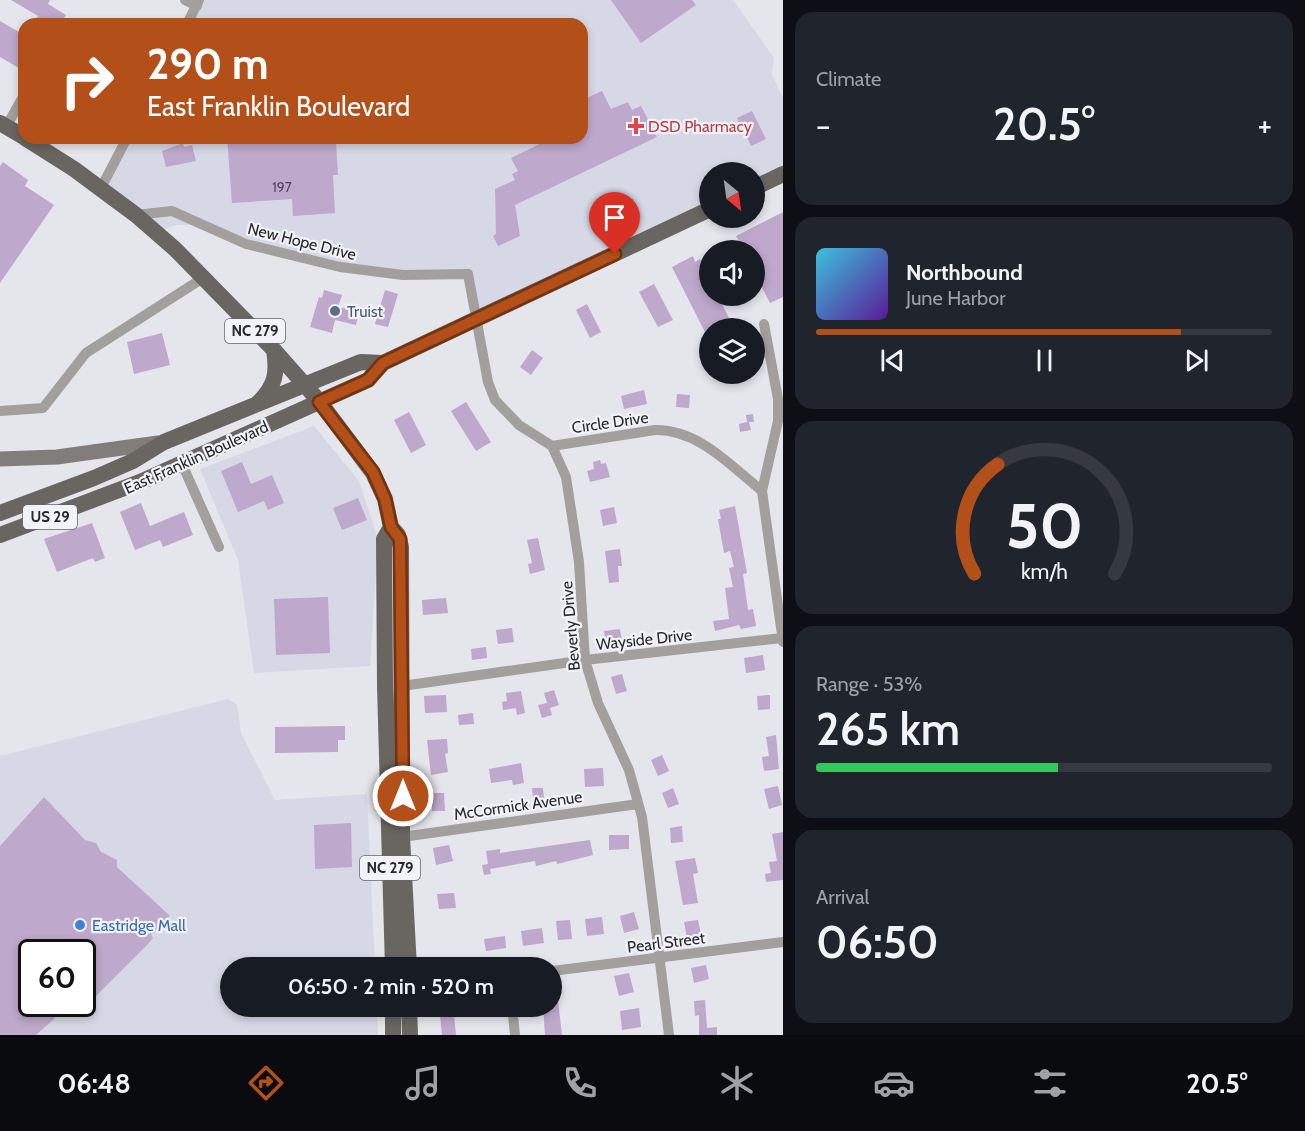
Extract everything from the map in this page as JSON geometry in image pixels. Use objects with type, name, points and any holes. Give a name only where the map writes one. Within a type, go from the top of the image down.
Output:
[{"type":"main road","name":"NC 279","points":[[3,125],[18,134]]},
{"type":"main road","name":"NC 279","points":[[34,144],[136,215],[203,278],[274,351],[319,402],[373,472],[385,499],[391,527],[384,539],[385,686],[393,957]]},
{"type":"main road","points":[[765,183],[783,174]]},
{"type":"main road","name":"East Franklin Boulevard","points":[[0,536],[101,498],[182,464],[368,380],[383,363],[699,214]]},
{"type":"main road","points":[[254,407],[272,387],[277,369],[274,351]]},
{"type":"main road","name":"East Franklin Boulevard","points":[[0,513],[133,461],[164,442],[362,362],[383,363]]},
{"type":"main road","points":[[0,459],[57,457],[164,442]]},
{"type":"main road","points":[[391,527],[398,535],[401,547],[402,837],[408,957]]},
{"type":"main road","points":[[385,686],[403,716]]},
{"type":"main road","points":[[393,1017],[393,1035]]},
{"type":"main road","points":[[409,1017],[410,1035]]},
{"type":"street","points":[[185,0],[198,3],[190,18]]},
{"type":"street","points":[[3,125],[18,104]]},
{"type":"street","points":[[100,188],[124,144]]},
{"type":"street","name":"New Hope Drive","points":[[136,215],[172,211],[246,244],[339,267],[403,275],[468,274],[477,320]]},
{"type":"street","points":[[0,411],[44,408],[86,353],[203,278]]},
{"type":"street","points":[[477,320],[488,382],[495,400],[519,425],[552,446]]},
{"type":"street","points":[[765,329],[778,399],[778,422],[762,492],[782,640]]},
{"type":"street","name":"Circle Drive","points":[[552,446],[655,430],[677,432],[720,456],[762,492]]},
{"type":"street","name":"Beverly Drive","points":[[552,446],[566,477],[577,539],[585,660],[598,703],[629,770],[638,804],[669,1035]]},
{"type":"street","points":[[182,464],[219,547]]},
{"type":"street","name":"Wayside Drive","points":[[402,686],[585,660],[782,640]]},
{"type":"street","name":"McCormick Avenue","points":[[402,837],[638,804]]},
{"type":"street","name":"Pearl Street","points":[[562,970],[783,942]]},
{"type":"street","points":[[513,1017],[515,1035]]},
{"type":"shaded area","points":[[198,0],[733,0],[774,58],[772,75],[783,98],[783,174],[765,183],[765,162],[699,162],[699,214],[477,320],[468,274],[340,267],[199,225],[177,225],[155,231],[101,188],[124,144],[588,144],[588,18],[190,18]]},
{"type":"shaded area","points":[[314,426],[359,481],[378,539],[370,666],[254,673],[238,560],[200,469]]},
{"type":"shaded area","points":[[228,699],[237,705],[241,733],[275,800],[367,794],[375,957],[220,957],[220,1017],[377,1017],[378,1035],[0,1035],[0,756]]},
{"type":"building","points":[[11,0],[50,0],[48,4],[66,15],[64,18],[37,18],[38,16]]},
{"type":"building","points":[[611,0],[692,0],[696,5],[641,43]]},
{"type":"building","points":[[0,21],[18,32],[18,68],[0,57]]},
{"type":"building","points":[[602,91],[611,109],[628,102],[632,110],[641,106],[657,137],[515,205],[520,236],[498,246],[493,236],[496,234],[495,189],[515,180],[512,174],[518,171],[511,158],[540,144],[588,144],[588,97]]},
{"type":"building","points":[[752,111],[766,139],[751,146],[737,118]]},
{"type":"building","points":[[180,144],[183,144],[184,147],[192,145],[196,161],[166,167],[162,151]]},
{"type":"building","points":[[227,144],[336,144],[338,175],[333,175],[335,213],[293,216],[292,199],[232,203]]},
{"type":"building","points":[[3,162],[28,180],[25,186],[54,205],[0,283],[0,166]]},
{"type":"building","points":[[783,212],[783,297],[770,303],[765,293],[765,240],[738,240],[736,236],[752,228],[765,228],[765,221]]},
{"type":"building","points":[[693,256],[695,262],[699,260],[699,306],[723,306],[729,318],[699,318],[699,320],[672,267]]},
{"type":"building","points":[[654,284],[673,320],[658,327],[639,292]]},
{"type":"building","name":"Truist","points":[[324,290],[342,295],[338,307],[359,312],[356,325],[335,320],[332,333],[310,327],[319,297],[322,298]]},
{"type":"building","points":[[385,290],[398,294],[388,327],[375,324]]},
{"type":"building","points":[[587,304],[601,332],[590,338],[576,310]]},
{"type":"building","points":[[162,333],[170,365],[134,374],[127,342]]},
{"type":"building","points":[[532,350],[543,358],[531,375],[520,367]]},
{"type":"building","points":[[644,390],[647,404],[624,409],[621,396]]},
{"type":"building","points":[[677,394],[690,395],[689,408],[676,407]]},
{"type":"building","points":[[466,402],[491,442],[476,451],[451,411]]},
{"type":"building","points":[[409,412],[426,445],[411,453],[394,420]]},
{"type":"building","points":[[753,414],[754,422],[749,422],[751,430],[740,432],[739,424],[747,422],[746,415]]},
{"type":"building","points":[[600,460],[601,464],[606,463],[610,477],[590,482],[587,471],[594,469],[593,462]]},
{"type":"building","points":[[242,462],[251,484],[272,475],[284,503],[268,510],[264,501],[238,512],[221,471]]},
{"type":"building","points":[[358,498],[367,520],[342,530],[333,508]]},
{"type":"building","points":[[141,503],[150,526],[184,512],[193,535],[163,547],[160,540],[135,550],[120,512]]},
{"type":"building","points":[[735,506],[747,573],[743,574],[748,610],[753,609],[756,626],[741,629],[739,625],[715,631],[713,621],[729,619],[725,588],[733,587],[729,568],[734,567],[730,551],[724,553],[718,519],[721,519],[719,510]]},
{"type":"building","points":[[614,507],[617,523],[603,526],[600,510]]},
{"type":"building","points":[[92,523],[105,558],[95,562],[93,558],[57,572],[44,539]]},
{"type":"building","points":[[538,538],[545,570],[530,574],[528,564],[532,563],[527,540]]},
{"type":"building","points":[[620,549],[622,566],[618,566],[619,582],[609,583],[605,551]]},
{"type":"building","points":[[328,597],[330,653],[276,655],[274,599]]},
{"type":"building","points":[[446,598],[448,613],[423,615],[422,600]]},
{"type":"building","points":[[512,628],[514,642],[498,644],[496,630]]},
{"type":"building","points":[[620,629],[622,641],[606,644],[604,631]]},
{"type":"building","points":[[486,647],[487,658],[472,660],[471,649]]},
{"type":"building","points":[[763,655],[765,670],[746,673],[744,658]]},
{"type":"building","points":[[622,674],[627,691],[616,694],[611,677]]},
{"type":"building","points":[[554,690],[559,705],[550,708],[552,715],[542,718],[538,705],[547,703],[544,693]]},
{"type":"building","points":[[521,691],[525,713],[517,715],[516,708],[503,710],[502,702],[507,701],[506,693]]},
{"type":"building","points":[[446,695],[447,712],[425,713],[424,696]]},
{"type":"building","points":[[770,695],[770,709],[758,710],[757,696]]},
{"type":"building","points":[[473,713],[474,724],[459,725],[458,715]]},
{"type":"building","points":[[345,726],[345,740],[338,740],[338,752],[275,753],[275,727]]},
{"type":"building","points":[[776,735],[779,769],[764,771],[762,757],[769,756],[766,737]]},
{"type":"building","points":[[447,739],[448,753],[445,754],[448,772],[431,775],[427,740]]},
{"type":"building","points":[[662,755],[669,771],[658,776],[651,760]]},
{"type":"building","points":[[521,763],[524,783],[513,785],[512,780],[491,783],[489,769]]},
{"type":"building","points":[[603,768],[604,786],[585,787],[584,769]]},
{"type":"building","points":[[778,786],[782,805],[769,809],[764,789]]},
{"type":"building","points":[[532,788],[543,788],[544,799],[533,799]]},
{"type":"building","points":[[673,788],[679,804],[668,808],[662,793]]},
{"type":"building","points":[[432,793],[444,793],[445,811],[432,811]]},
{"type":"building","name":"Eastridge Mall","points":[[44,797],[85,840],[96,843],[101,852],[117,860],[117,867],[170,916],[151,935],[153,938],[147,945],[96,996],[96,939],[18,939],[18,1017],[55,1018],[36,1035],[0,1035],[0,846]]},
{"type":"building","points":[[351,823],[352,867],[315,869],[314,825]]},
{"type":"building","points":[[682,826],[683,842],[671,843],[670,828]]},
{"type":"building","points":[[783,832],[783,880],[766,882],[765,874],[771,873],[769,862],[777,861],[772,834]]},
{"type":"building","points":[[609,835],[629,835],[629,849],[609,850]]},
{"type":"building","points":[[590,840],[593,855],[557,864],[556,861],[536,866],[535,861],[490,869],[491,874],[484,875],[482,865],[488,864],[486,851],[500,849],[500,853]]},
{"type":"building","points":[[449,845],[453,861],[436,865],[433,848]]},
{"type":"building","points":[[695,858],[698,873],[693,874],[698,903],[683,905],[675,861]]},
{"type":"building","points":[[454,893],[456,908],[439,909],[437,894]]},
{"type":"building","points":[[634,912],[639,929],[624,933],[620,916]]},
{"type":"building","points":[[602,917],[604,934],[587,936],[585,919]]},
{"type":"building","points":[[570,920],[572,939],[558,940],[556,921]]},
{"type":"building","points":[[698,920],[701,935],[687,938],[684,922]]},
{"type":"building","points":[[542,928],[544,943],[523,946],[521,931]]},
{"type":"building","points":[[505,936],[506,948],[486,951],[484,939]]},
{"type":"building","points":[[706,965],[709,979],[694,983],[691,968]]},
{"type":"building","points":[[629,973],[634,992],[619,996],[614,976]]},
{"type":"building","points":[[705,1000],[707,1028],[717,1027],[717,1035],[699,1035],[699,1015],[695,1016],[694,1001]]},
{"type":"building","points":[[639,1008],[641,1027],[622,1030],[620,1011]]},
{"type":"building","points":[[440,1017],[454,1017],[456,1035],[442,1035]]},
{"type":"building","points":[[544,1017],[560,1017],[562,1035],[545,1035]]},
{"type":"place","name":"DSD Pharmacy","points":[[636,126]]},
{"type":"place","name":"Truist","points":[[335,311]]},
{"type":"place","name":"Eastridge Mall","points":[[80,925]]},
{"type":"route","points":[[403,796],[400,539],[391,527],[379,482],[352,442],[319,402],[368,380],[383,363],[615,254]]}]
